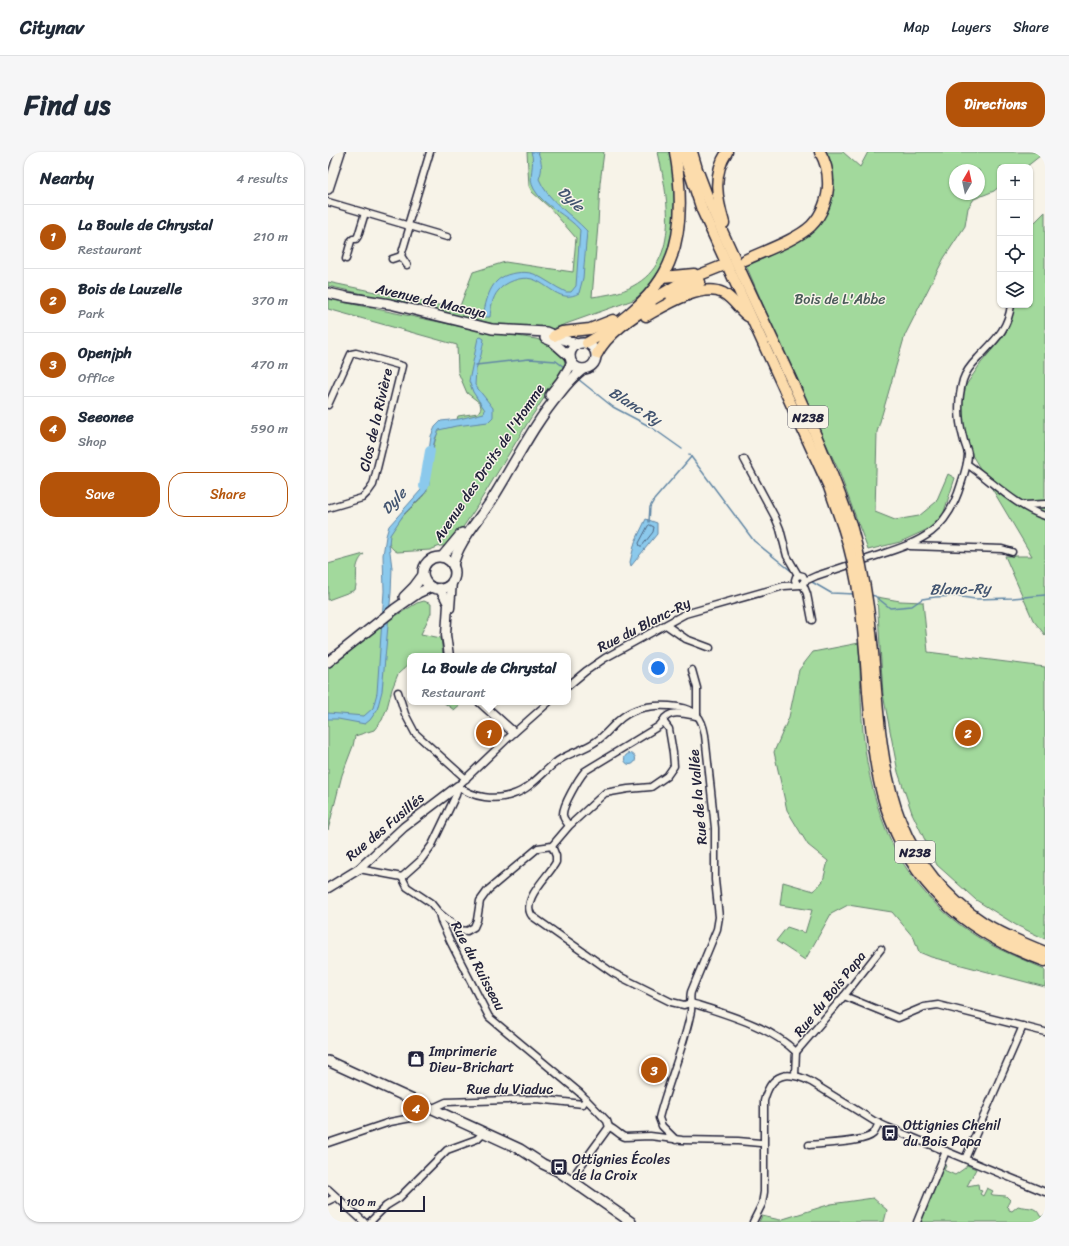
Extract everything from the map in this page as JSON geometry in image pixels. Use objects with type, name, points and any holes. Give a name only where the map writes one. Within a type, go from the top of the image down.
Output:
[{"type":"highway","points":[[554,336],[562,332],[590,329],[625,316],[644,299],[662,277],[671,258],[678,225],[680,193],[675,152]]},
{"type":"highway","name":"N238","points":[[683,152],[702,210],[847,526],[863,569],[872,636],[874,750],[878,777],[885,804],[898,839],[930,889],[960,916],[982,932],[1045,961]]},
{"type":"highway","name":"N238","points":[[692,152],[711,206],[728,245],[819,440],[836,483],[847,526]]},
{"type":"highway","points":[[727,152],[719,167],[717,186],[719,208],[726,229],[728,245]]},
{"type":"highway","points":[[813,152],[821,169],[823,184],[822,196],[816,210],[809,220],[788,235],[744,258],[799,234],[811,226],[819,215],[825,202],[828,188],[828,174],[820,152]]},
{"type":"highway","points":[[582,343],[682,282],[723,268],[646,309],[608,338],[597,354]]},
{"type":"highway","points":[[662,277],[706,273]]},
{"type":"highway","points":[[619,329],[628,327],[692,293],[702,291],[714,290],[721,292],[751,318]]},
{"type":"highway","name":"N238","points":[[872,691],[891,795],[900,822],[918,857],[947,894],[965,910],[993,928],[1045,952]]},
{"type":"main road","points":[[328,189],[340,152]]},
{"type":"main road","name":"Avenue de Masaya","points":[[328,293],[390,304],[492,329],[546,332],[554,336],[582,343]]},
{"type":"main road","name":"Avenue de Masaya","points":[[528,332],[552,341],[571,360]]},
{"type":"main road","points":[[582,343],[592,345],[597,354],[591,367],[583,369],[575,366],[571,360],[572,349],[582,343]]},
{"type":"main road","name":"Avenue des Droits de l'Homme","points":[[442,557],[456,542],[486,498],[534,417],[561,381],[571,360]]},
{"type":"main road","name":"Avenue des Droits de l'Homme","points":[[453,566],[456,554],[461,545],[491,501],[539,421],[567,385],[583,369]]},
{"type":"main road","points":[[328,662],[395,609],[418,593],[445,587],[452,582],[454,574],[453,566],[448,560],[442,557],[434,558],[427,562],[424,568],[423,575],[425,581],[435,588]]},
{"type":"main road","points":[[395,609],[397,604],[414,587],[423,575]]},
{"type":"main road","points":[[328,1061],[520,1149],[543,1164],[560,1172],[631,1222]]},
{"type":"street","points":[[392,260],[401,256],[409,229],[408,225],[418,188],[430,152]]},
{"type":"street","points":[[328,202],[447,237]]},
{"type":"street","points":[[346,259],[351,241],[356,239],[358,236],[365,213]]},
{"type":"street","points":[[401,256],[407,265]]},
{"type":"street","name":"Rue du Blanc-Ry","points":[[571,684],[604,658],[692,612],[784,586],[909,546],[927,536],[948,515],[954,503],[967,464],[968,455],[960,424],[959,405],[964,377],[968,370],[995,341],[1008,320],[1010,308]]},
{"type":"street","name":"Clos de la Rivière","points":[[328,404],[351,354],[356,353],[402,366],[373,485],[362,498],[328,508]]},
{"type":"street","points":[[744,459],[775,517],[780,529],[787,556],[807,594],[812,620]]},
{"type":"street","points":[[967,464],[1006,494],[1045,516]]},
{"type":"street","points":[[1025,505],[1045,504]]},
{"type":"street","name":"Rue du Blanc-Ry","points":[[909,546],[1002,549],[1012,552]]},
{"type":"street","points":[[448,615],[452,603],[452,582]]},
{"type":"street","points":[[435,588],[447,601],[448,615],[446,635],[449,653]]},
{"type":"street","points":[[666,625],[671,630],[686,639],[710,648]]},
{"type":"street","name":"Rue de la Vallée","points":[[676,1140],[662,1126],[660,1118],[691,1010],[690,1003],[692,988],[719,920],[715,880],[715,823],[703,725],[698,716],[697,688],[692,670]]},
{"type":"street","points":[[398,692],[405,714],[414,732],[466,779]]},
{"type":"street","points":[[483,705],[513,732]]},
{"type":"street","points":[[359,869],[402,877],[421,860],[432,845],[456,795],[458,786],[513,732],[545,705]]},
{"type":"street","points":[[458,786],[470,794],[487,797],[511,795],[526,787],[565,756],[598,741],[620,719],[635,710],[650,706],[666,706],[686,709],[698,716]]},
{"type":"street","points":[[569,826],[563,818],[563,810],[580,777],[586,771],[660,726],[668,715],[698,716]]},
{"type":"street","points":[[439,913],[460,930],[471,930],[476,922],[480,900],[488,890],[538,848],[552,846],[569,826],[605,793],[651,787],[667,776],[674,766],[669,729],[663,721]]},
{"type":"street","name":"Rue des Fusillés","points":[[328,888],[359,869],[404,827],[458,786]]},
{"type":"street","points":[[552,846],[556,856],[556,862],[529,900],[529,911],[536,920],[613,973],[660,996],[679,1004],[684,1005],[690,1003],[710,1009],[765,1030],[785,1042],[796,1052],[795,1075]]},
{"type":"street","name":"Rue du Ruisseau","points":[[402,877],[407,887],[431,903],[439,913],[448,937],[489,1018],[586,1099],[607,1121],[609,1127]]},
{"type":"street","name":"Rue du Bois Papa","points":[[796,1052],[844,996],[881,949]]},
{"type":"street","points":[[844,996],[898,1018],[924,1007],[938,1005],[1045,1032]]},
{"type":"street","points":[[965,1159],[1023,1026]]},
{"type":"street","points":[[753,1222],[762,1204],[764,1192],[764,1101],[766,1092],[770,1084],[781,1076],[789,1074],[811,1082],[879,1123],[1045,1192]]},
{"type":"street","name":"Rue du Viaduc","points":[[433,1109],[446,1102],[537,1099],[583,1104],[586,1099]]},
{"type":"street","points":[[328,1144],[390,1122],[411,1118],[433,1109]]},
{"type":"street","points":[[809,1145],[865,1138],[872,1135],[879,1123]]},
{"type":"street","points":[[577,1171],[609,1127],[615,1129],[622,1136],[650,1136],[676,1140],[744,1141],[760,1143]]},
{"type":"street","points":[[370,1222],[386,1206],[399,1198],[447,1150],[477,1139],[484,1132]]},
{"type":"street","points":[[917,1222],[946,1151]]},
{"type":"street","points":[[328,1189],[364,1222]]},
{"type":"street","points":[[328,1201],[336,1197]]},
{"type":"green space","points":[[527,152],[604,152],[600,183],[592,297],[618,292],[633,286],[649,275],[659,260],[665,244],[667,206],[658,152],[670,152],[673,171],[674,212],[668,252],[660,270],[649,287],[633,300],[549,330],[494,324],[328,286],[328,282],[437,305],[460,306],[473,272],[505,262],[573,272],[576,238],[550,208],[532,192],[529,186]]},
{"type":"green space","name":"Bois de L'Abbe","points":[[823,152],[843,152],[860,167],[868,152],[1045,152],[1030,164],[997,164],[997,188],[985,195],[985,164],[949,164],[949,200],[973,200],[968,208],[965,226],[944,258],[905,335],[877,432],[875,512],[895,520],[919,516],[936,502],[948,474],[955,478],[941,521],[900,542],[868,550],[838,469],[768,321],[767,314],[745,263],[801,236],[824,212]]},
{"type":"green space","points":[[1045,212],[1045,635],[1033,620],[1005,556],[1032,556],[972,455],[962,425],[960,394],[981,363],[1006,332],[1010,324],[1013,308],[1033,308],[1033,224]]},
{"type":"green space","points":[[328,299],[473,329],[536,339],[549,343],[563,355],[565,363],[561,373],[530,419],[474,511],[461,530],[446,546],[440,546],[430,550],[397,552],[390,546],[389,538],[398,521],[427,490],[432,452],[439,429],[455,426],[458,416],[478,413],[481,408],[480,403],[467,393],[458,372],[457,345],[328,309]]},
{"type":"green space","points":[[364,554],[357,567],[355,590],[328,600],[328,564]]},
{"type":"green space","points":[[877,597],[900,601],[923,602],[928,652],[1045,667],[1045,939],[1016,925],[976,900],[937,865],[912,813],[898,772],[883,694]]},
{"type":"green space","points":[[424,601],[431,604],[431,613],[421,634],[441,638],[443,653],[407,653],[407,666],[398,674],[382,720],[374,730],[355,736],[353,746],[342,775],[328,830],[328,665],[379,626],[417,603]]},
{"type":"green space","points":[[859,643],[862,717],[867,762],[873,791],[881,817],[904,865],[920,887],[938,906],[959,924],[984,941],[1045,969],[1045,987],[931,957],[919,952],[914,938],[892,912],[848,905],[831,914],[805,960],[776,941],[787,927],[805,933],[812,910],[780,905],[783,882],[814,891],[823,881],[828,861],[808,845],[787,810],[774,752],[789,717],[799,670],[813,652]]},
{"type":"green space","points":[[447,705],[460,705],[454,710]]},
{"type":"green space","points":[[943,1163],[946,1166],[944,1170],[955,1175],[967,1165],[976,1169],[967,1186],[978,1184],[979,1190],[982,1191],[980,1194],[983,1196],[987,1188],[993,1191],[991,1194],[993,1195],[1006,1196],[1010,1200],[1007,1206],[1009,1210],[1012,1211],[1018,1206],[1034,1209],[1042,1217],[1045,1214],[1045,1222],[921,1222]]},
{"type":"green space","points":[[873,1198],[887,1210],[884,1222],[759,1222],[762,1216],[780,1220],[831,1204]]},
{"type":"water","points":[[531,152],[538,152],[542,166],[539,179],[543,187],[560,207],[587,231],[583,278],[579,293],[572,296],[560,295],[538,281],[528,278],[518,279],[509,282],[498,291],[493,300],[490,317],[486,317],[483,315],[492,287],[501,278],[508,275],[523,272],[534,274],[566,292],[571,292],[576,286],[580,230],[543,200],[534,189],[531,180],[533,161]]},
{"type":"water","name":"Dyle","points":[[481,337],[484,339],[481,355],[476,369],[475,385],[493,408],[493,417],[488,422],[456,426],[439,430],[431,456],[429,484],[426,492],[404,514],[390,535],[389,544],[392,568],[391,593],[382,691],[377,710],[365,724],[338,719],[328,719],[328,713],[364,716],[373,708],[377,693],[384,591],[383,555],[386,536],[389,526],[421,490],[425,481],[431,436],[435,427],[441,421],[459,419],[484,413],[485,410],[473,392],[469,381],[478,338]]},
{"type":"water","points":[[646,519],[657,523],[657,534],[631,566],[630,562],[635,542]]},
{"type":"water","points":[[628,754],[632,754],[634,755],[634,763],[628,764],[625,761],[625,757]]},
{"type":"waterway","name":"Blanc Ry","points":[[476,365],[529,359],[556,361],[564,367]]},
{"type":"waterway","name":"Blanc Ry","points":[[578,379],[613,407],[651,427],[682,449]]},
{"type":"waterway","name":"Dyle","points":[[424,486],[430,451]]},
{"type":"waterway","name":"Blanc-Ry","points":[[689,454],[754,541],[790,570]]},
{"type":"waterway","points":[[649,522],[650,507],[654,500],[691,457]]},
{"type":"waterway","name":"Blanc-Ry","points":[[812,582],[831,593],[855,594]]},
{"type":"waterway","name":"Blanc-Ry","points":[[870,595],[875,596],[890,608],[912,606],[922,599],[935,597],[955,596],[975,599],[1045,595]]},
{"type":"place","name":"La Boule de Chrystal","points":[[489,733]]},
{"type":"place","name":"Bois de Lauzelle","points":[[968,733]]},
{"type":"place","name":"Imprimerie Dieu-Brichart","points":[[416,1059]]},
{"type":"place","name":"Openjph","points":[[654,1070]]},
{"type":"place","name":"Seeonee","points":[[416,1108]]},
{"type":"place","name":"Ottignies Chenil du Bois Papa","points":[[890,1133]]},
{"type":"place","name":"Ottignies Écoles de la Croix","points":[[559,1167]]}]
